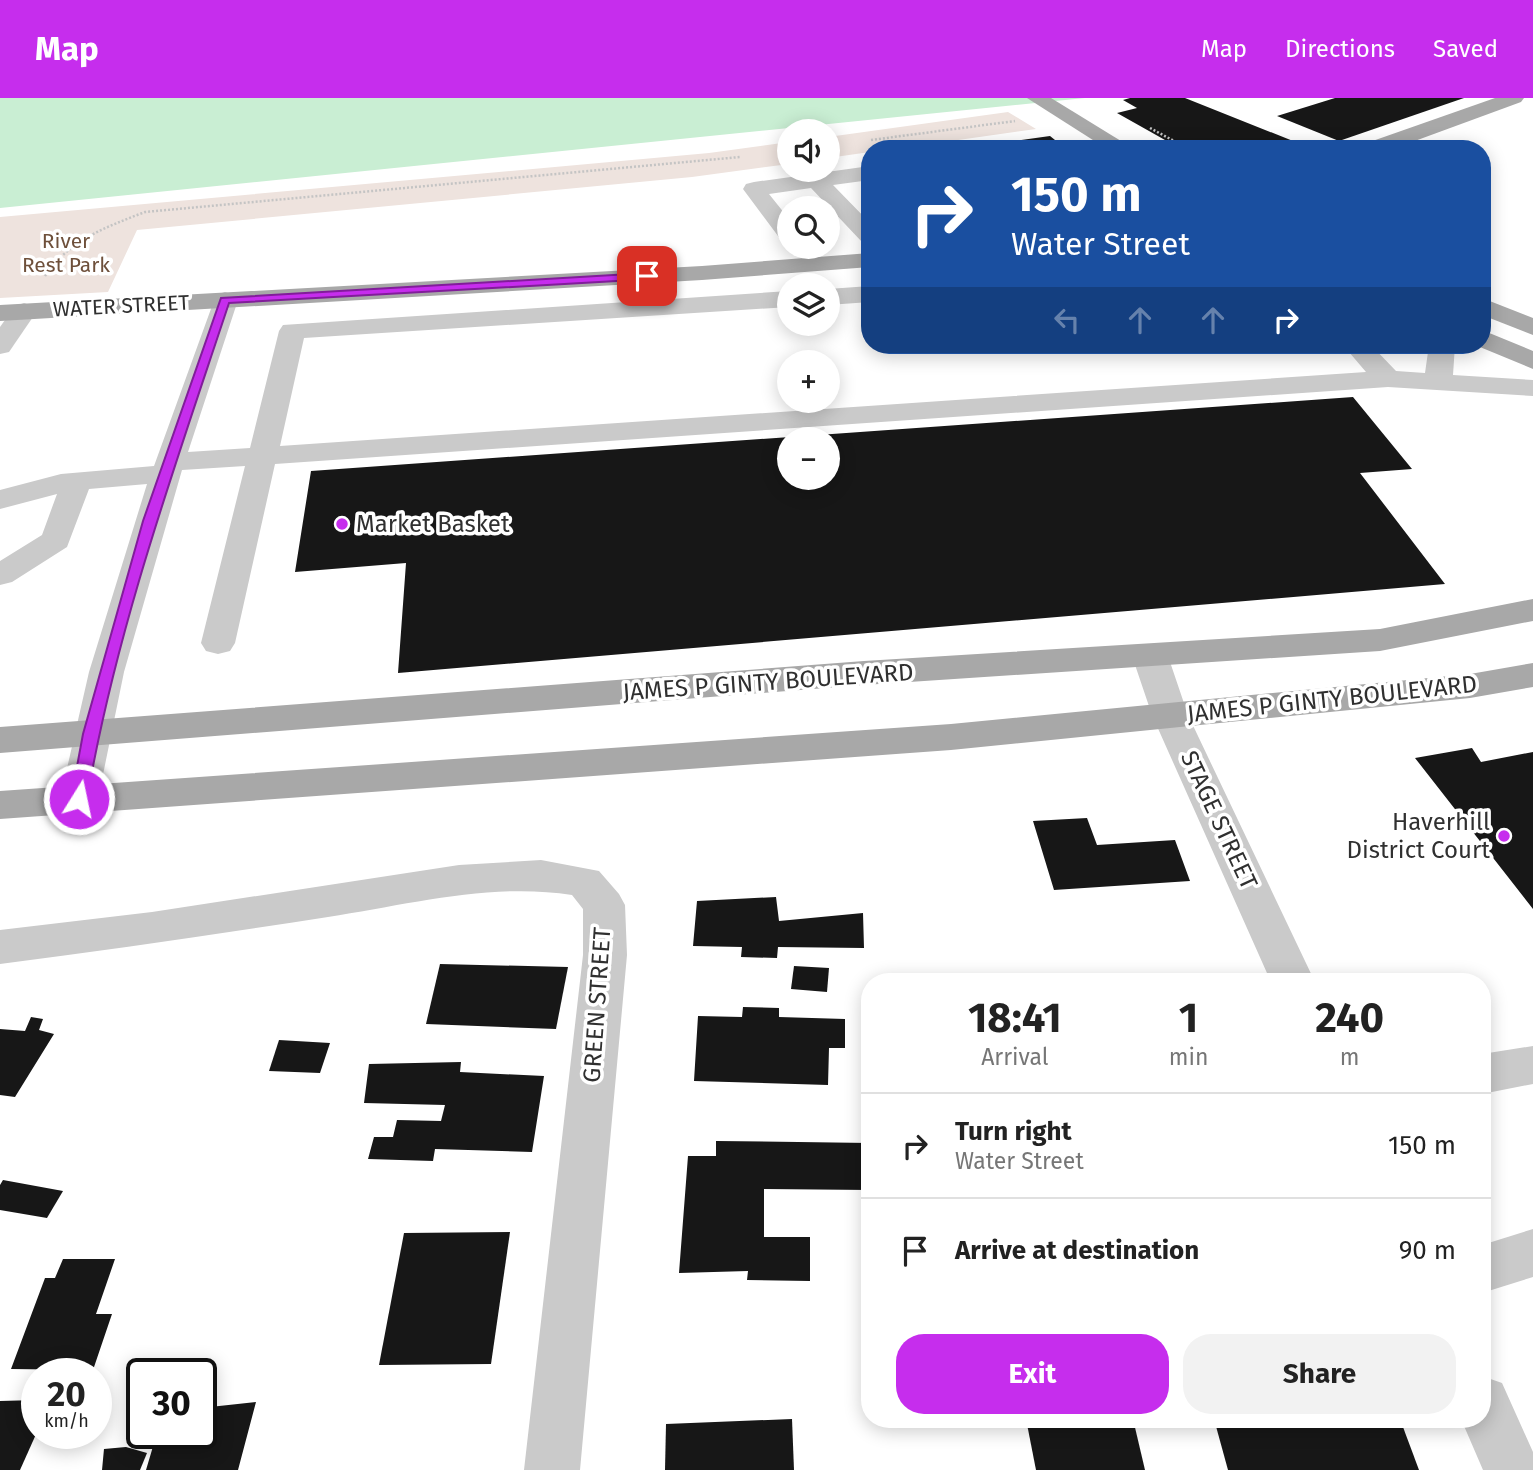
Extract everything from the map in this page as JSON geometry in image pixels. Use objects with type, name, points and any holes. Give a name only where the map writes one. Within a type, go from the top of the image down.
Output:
[{"type":"main road","points":[[1037,98],[1108,140]]},
{"type":"main road","points":[[1398,140],[1514,98]]},
{"type":"main road","name":"WATER STREET","points":[[12,312],[225,300],[777,258]]},
{"type":"main road","name":"WATER STREET","points":[[840,258],[861,259]]},
{"type":"main road","points":[[1491,310],[1533,327]]},
{"type":"main road","points":[[1491,342],[1533,361]]},
{"type":"main road","name":"JAMES P GINTY BOULEVARD","points":[[0,740],[864,674],[1380,640],[1533,610]]},
{"type":"main road","name":"JAMES P GINTY BOULEVARD","points":[[0,805],[951,737],[1471,686],[1533,675]]},
{"type":"street","points":[[840,178],[861,174]]},
{"type":"street","points":[[777,219],[754,189],[809,182]]},
{"type":"street","points":[[818,182],[861,227]]},
{"type":"street","points":[[840,296],[861,294]]},
{"type":"street","points":[[79,799],[90,734],[150,521],[225,300]]},
{"type":"street","points":[[218,643],[260,456],[292,331],[777,300]]},
{"type":"street","points":[[0,346],[12,312]]},
{"type":"street","points":[[1364,354],[1388,379]]},
{"type":"street","points":[[1438,382],[1441,354]]},
{"type":"street","points":[[0,500],[23,491],[76,482],[260,456],[1388,379],[1533,388]]},
{"type":"street","points":[[0,575],[56,540],[76,482]]},
{"type":"street","name":"STAGE STREET","points":[[1150,656],[1170,715],[1289,973]]},
{"type":"street","name":"GREEN STREET","points":[[0,947],[152,928],[459,881],[541,875],[584,882],[604,905],[604,955],[552,1470]]},
{"type":"street","points":[[1491,1072],[1533,1065]]},
{"type":"street","points":[[1491,1266],[1533,1253]]},
{"type":"street","points":[[1491,1423],[1512,1470]]},
{"type":"path","points":[[868,140],[1024,120]]},
{"type":"path","points":[[12,312],[62,252],[104,228],[145,212],[746,156]]},
{"type":"green space","points":[[1008,112],[1036,129],[958,140],[861,140],[861,153],[840,156],[840,135]]},
{"type":"green space","name":"River Rest Park","points":[[777,144],[777,166],[692,177],[137,230],[108,292],[0,298],[0,217],[709,153]]},
{"type":"shaded area","points":[[0,98],[1085,98],[840,123],[840,119],[777,119],[777,129],[0,208]]},
{"type":"building","points":[[1185,98],[1290,140],[1165,140],[1117,113],[1137,108],[1123,100]]},
{"type":"building","points":[[1335,98],[1464,98],[1342,140],[1277,116]]},
{"type":"building","points":[[1050,136],[1055,140],[1021,140]]},
{"type":"building","points":[[1353,397],[1412,469],[1360,473],[1445,584],[398,673],[406,563],[295,572],[311,471],[777,438],[777,490],[840,490],[840,433]]},
{"type":"building","name":"Haverhill District Court","points":[[1472,748],[1481,762],[1533,752],[1533,909],[1415,758]]},
{"type":"building","points":[[1087,818],[1097,845],[1175,840],[1190,881],[1054,890],[1033,821]]},
{"type":"building","points":[[776,897],[779,921],[863,913],[864,948],[778,947],[777,958],[741,957],[742,947],[693,946],[697,901]]},
{"type":"building","points":[[440,964],[568,967],[556,1029],[426,1024]]},
{"type":"building","points":[[794,966],[829,968],[827,992],[791,989]]},
{"type":"building","points":[[743,1007],[779,1008],[779,1017],[845,1019],[845,1048],[829,1048],[828,1085],[694,1081],[698,1016],[742,1017]]},
{"type":"building","points":[[31,1017],[43,1019],[39,1030],[54,1034],[15,1097],[0,1095],[0,1029],[25,1031]]},
{"type":"building","points":[[279,1040],[330,1043],[320,1073],[269,1071]]},
{"type":"building","points":[[461,1062],[460,1072],[544,1076],[532,1152],[435,1149],[433,1161],[368,1159],[374,1137],[393,1137],[397,1120],[441,1121],[445,1105],[364,1103],[369,1064]]},
{"type":"building","points":[[716,1141],[861,1143],[861,1190],[764,1189],[764,1237],[810,1237],[810,1281],[747,1280],[748,1271],[679,1273],[688,1156],[716,1156]]},
{"type":"building","points":[[3,1180],[63,1191],[47,1218],[0,1210],[0,1185]]},
{"type":"building","points":[[510,1232],[491,1364],[379,1365],[404,1233]]},
{"type":"building","points":[[63,1259],[115,1259],[96,1314],[112,1314],[97,1358],[21,1358],[21,1369],[11,1369],[45,1278],[55,1278]]},
{"type":"building","points":[[21,1400],[21,1449],[29,1449],[20,1470],[0,1470],[0,1401]]},
{"type":"building","points":[[256,1402],[238,1470],[146,1470],[152,1449],[217,1449],[217,1406]]},
{"type":"building","points":[[792,1419],[794,1470],[665,1470],[666,1424]]},
{"type":"building","points":[[1028,1428],[1135,1428],[1145,1470],[1036,1470]]},
{"type":"building","points":[[1216,1428],[1403,1428],[1419,1470],[1228,1470]]},
{"type":"building","points":[[126,1447],[147,1453],[140,1470],[102,1470],[104,1449]]},
{"type":"place","name":"Market Basket","points":[[342,524]]},
{"type":"place","name":"Haverhill District Court","points":[[1504,836]]},
{"type":"route","points":[[79,799],[90,734],[150,521],[225,300],[647,276]]}]
